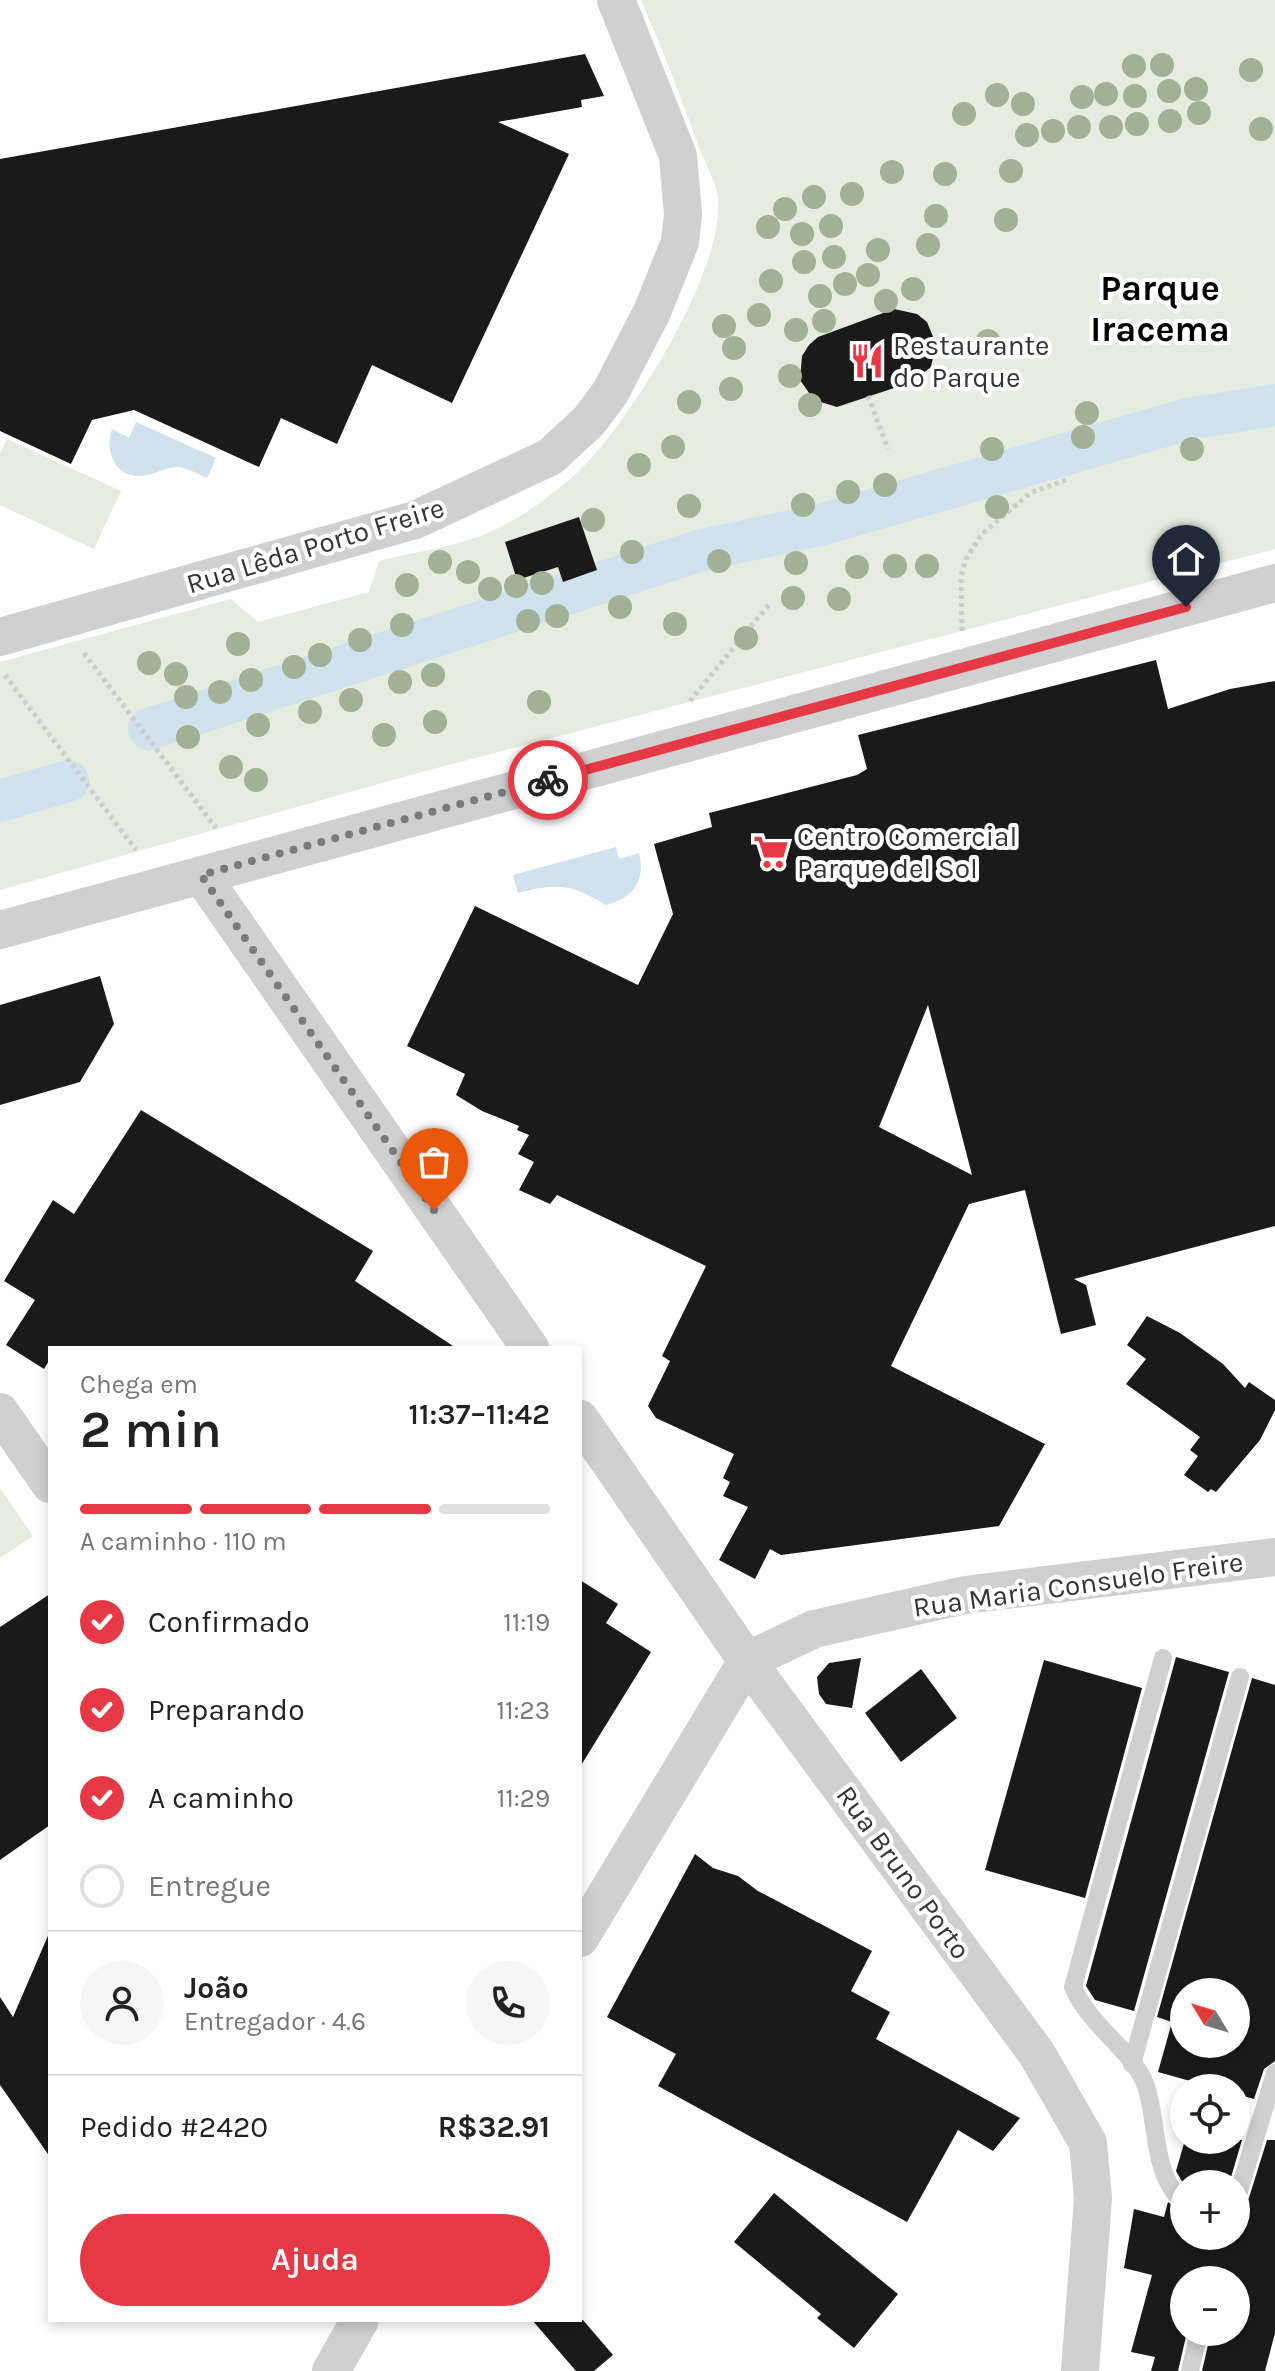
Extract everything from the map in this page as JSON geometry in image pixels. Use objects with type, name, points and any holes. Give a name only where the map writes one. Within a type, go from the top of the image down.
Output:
[{"type":"street","name":"Rua Lêda Porto Freire","points":[[2,640],[415,520],[550,457],[589,421],[610,393],[652,312],[680,242],[683,214],[678,156],[616,0]]},
{"type":"street","points":[[0,930],[1275,583]]},
{"type":"street","points":[[201,875],[529,1346]]},
{"type":"street","points":[[0,1412],[48,1481]]},
{"type":"street","name":"Rua Bruno Porto","points":[[582,1422],[747,1661],[1037,2054],[1088,2143],[1093,2198],[1080,2371]]},
{"type":"street","name":"Rua Maria Consuelo Freire","points":[[747,1661],[814,1629],[965,1595],[1275,1557]]},
{"type":"street","points":[[582,1935],[747,1661]]},
{"type":"street","points":[[331,2371],[359,2322]]},
{"type":"lane","points":[[1163,1658],[1073,1987],[1088,2016],[1132,2064],[1146,2087],[1170,2187]]},
{"type":"lane","points":[[1132,2064],[1240,1677]]},
{"type":"lane","points":[[1245,2170],[1275,2073]]},
{"type":"lane","points":[[1190,2371],[1196,2346]]},
{"type":"path","points":[[868,396],[888,449]]},
{"type":"path","points":[[962,632],[961,576],[966,559],[981,535],[1030,493],[1066,480]]},
{"type":"path","points":[[689,702],[771,602]]},
{"type":"path","points":[[2,640],[136,850]]},
{"type":"path","points":[[75,641],[216,828]]},
{"type":"shaded area","points":[[641,0],[1275,0],[1275,549],[418,773],[0,890],[0,662],[231,599],[258,622],[369,592],[379,561],[477,537],[514,520],[537,505],[580,470],[624,417],[671,342],[691,302],[707,263],[716,228],[718,198]]},
{"type":"shaded area","points":[[7,439],[121,491],[94,549],[0,505],[0,454]]},
{"type":"shaded area","points":[[0,1488],[33,1536],[0,1558]]},
{"type":"water","points":[[136,422],[216,458],[207,478],[180,467],[144,476],[123,471],[111,453],[112,429],[129,438]]},
{"type":"water","points":[[616,847],[619,859],[639,853],[641,863],[639,880],[624,898],[606,905],[564,887],[518,893],[513,875]]},
{"type":"building","points":[[585,54],[604,96],[581,100],[582,107],[498,122],[569,154],[452,403],[372,365],[337,444],[281,418],[259,467],[134,410],[92,420],[71,464],[0,431],[0,159]]},
{"type":"building","name":"Restaurante do Parque","points":[[894,309],[917,314],[927,322],[936,344],[931,367],[912,382],[837,407],[814,400],[800,380],[802,356],[809,345],[818,337]]},
{"type":"building","points":[[579,517],[597,570],[563,582],[558,567],[517,580],[505,542]]},
{"type":"building","points":[[1156,660],[1168,709],[1230,689],[1275,681],[1275,1226],[1074,1279],[1086,1285],[1096,1325],[1061,1334],[1025,1190],[969,1204],[891,1366],[1045,1444],[999,1526],[781,1555],[770,1549],[755,1579],[719,1560],[748,1507],[723,1496],[730,1482],[723,1478],[734,1454],[656,1418],[648,1406],[670,1361],[662,1356],[706,1266],[557,1195],[550,1204],[519,1190],[534,1162],[518,1154],[529,1135],[517,1130],[519,1126],[482,1111],[456,1095],[465,1074],[407,1046],[475,906],[638,985],[673,914],[654,844],[712,827],[709,813],[857,775],[867,769],[858,735]],"holes":[[[928,1005],[972,1175],[879,1127]]]},
{"type":"building","points":[[100,976],[114,1024],[80,1082],[0,1105],[0,1005]]},
{"type":"building","points":[[141,1110],[373,1251],[355,1281],[453,1346],[48,1346],[48,1362],[44,1369],[6,1345],[35,1300],[4,1281],[53,1200],[74,1214]]},
{"type":"building","points":[[1147,1316],[1180,1333],[1223,1364],[1245,1388],[1249,1382],[1275,1400],[1275,1410],[1260,1440],[1216,1492],[1211,1489],[1208,1492],[1184,1475],[1198,1456],[1190,1450],[1200,1437],[1126,1384],[1146,1359],[1127,1345]]},
{"type":"building","points":[[582,1581],[618,1604],[606,1623],[651,1652],[582,1764]]},
{"type":"building","points":[[48,1595],[48,1826],[0,1860],[0,1627]]},
{"type":"building","points":[[1176,1657],[1229,1672],[1134,2011],[1095,2000],[1086,1986]]},
{"type":"building","points":[[861,1658],[852,1708],[826,1704],[819,1694],[817,1677],[829,1663]]},
{"type":"building","points":[[1044,1660],[1142,1688],[1085,1898],[985,1870]]},
{"type":"building","points":[[921,1669],[957,1718],[901,1762],[865,1713]]},
{"type":"building","points":[[1252,1678],[1275,1685],[1275,2061],[1264,2069],[1254,2099],[1250,2098],[1250,2074],[1170,2075],[1158,2072],[1170,2029],[1170,2058],[1250,2058],[1250,1978],[1170,1978],[1170,2021],[1157,2017]]},
{"type":"building","points":[[695,1854],[713,1868],[738,1876],[758,1891],[872,1951],[851,1991],[890,2012],[876,2039],[1020,2118],[993,2151],[958,2130],[907,2222],[658,2086],[676,2054],[607,2017]]},
{"type":"building","points":[[48,1936],[48,2154],[0,2085],[0,1997],[13,2017]]},
{"type":"building","points":[[1267,2140],[1275,2140],[1275,2333],[1265,2371],[1202,2371],[1208,2346],[1250,2346],[1250,2266],[1170,2266],[1170,2346],[1184,2346],[1178,2371],[1151,2371],[1155,2357],[1131,2352],[1152,2275],[1124,2268],[1134,2209],[1164,2217],[1168,2202],[1170,2204],[1170,2250],[1250,2250],[1250,2194]]},
{"type":"building","points":[[1181,2154],[1238,2154],[1233,2170],[1176,2170]]},
{"type":"building","points":[[774,2193],[898,2294],[854,2348],[817,2318],[821,2314],[734,2242]]},
{"type":"building","points":[[583,2320],[613,2355],[594,2371],[576,2371],[534,2322]]},
{"type":"waterway","points":[[149,729],[702,550],[820,525],[1188,419],[1275,405]]},
{"type":"waterway","points":[[0,801],[68,781]]},
{"type":"way so far","points":[[434,1210],[201,875],[548,780]]},
{"type":"place","name":"Restaurante do Parque","points":[[867,361]]},
{"type":"place","name":"Centro Comercial Parque del Sol","points":[[771,852]]},
{"type":"district","name":"Parque Iracema","points":[[1160,308]]},
{"type":"route","points":[[548,780],[1186,607]]}]
